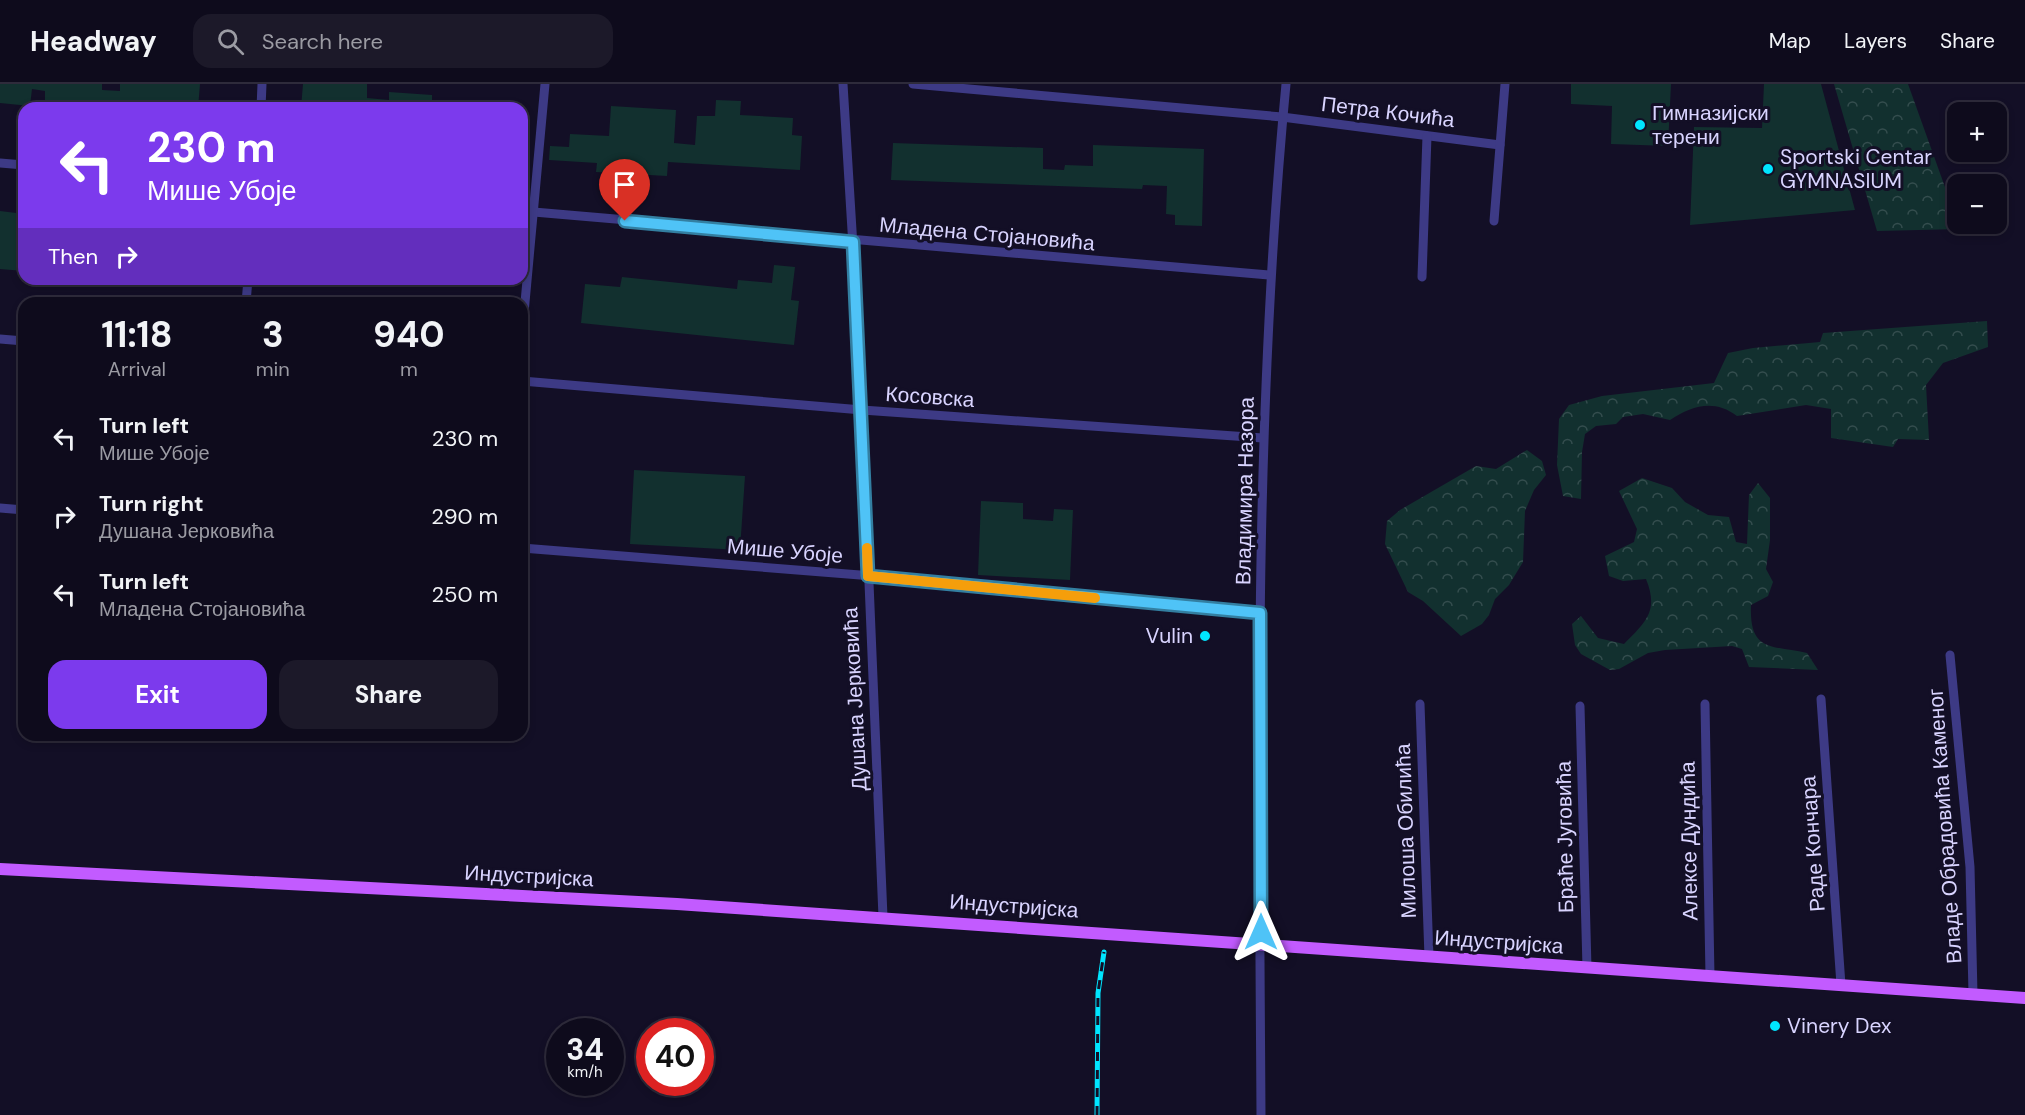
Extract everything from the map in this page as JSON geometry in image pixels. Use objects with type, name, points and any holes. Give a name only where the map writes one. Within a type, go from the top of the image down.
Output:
[{"type":"main road","name":"Индустријска","points":[[0,869],[616,900],[883,917],[2025,998]]},
{"type":"street","points":[[261,102],[262,84]]},
{"type":"street","points":[[528,274],[545,84]]},
{"type":"street","name":"Душана Јерковића","points":[[843,84],[862,410],[883,917]]},
{"type":"street","name":"Петра Кочића","points":[[913,84],[1282,117],[1500,145]]},
{"type":"street","name":"Владимира Назора","points":[[1261,1115],[1260,613],[1263,438],[1269,275],[1286,84]]},
{"type":"street","points":[[1494,221],[1505,84]]},
{"type":"street","points":[[1422,277],[1427,136]]},
{"type":"street","points":[[0,163],[18,164]]},
{"type":"street","name":"Младена Стојановића","points":[[528,212],[853,242],[1269,275]]},
{"type":"street","points":[[0,339],[18,340]]},
{"type":"street","name":"Косовска","points":[[528,382],[862,410],[1263,438]]},
{"type":"street","points":[[0,508],[18,510]]},
{"type":"street","name":"Мише Убоје","points":[[528,548],[868,576],[1260,613]]},
{"type":"street","name":"Владе Обрадовића Каменог","points":[[1950,655],[1970,858],[1973,994]]},
{"type":"street","name":"Раде Кончара","points":[[1821,699],[1841,985]]},
{"type":"street","name":"Милоша Обилића","points":[[1420,704],[1429,957]]},
{"type":"street","name":"Алексе Дундића","points":[[1705,704],[1710,976]]},
{"type":"street","name":"Браће Југовића","points":[[1580,706],[1587,968]]},
{"type":"green space","points":[[0,84],[102,84],[102,90],[120,91],[120,84],[200,84],[198,102],[64,102],[45,100],[45,91],[32,89],[30,102],[18,102],[18,105],[0,103]]},
{"type":"green space","points":[[303,84],[367,84],[367,98],[389,100],[389,92],[432,95],[432,102],[302,102]]},
{"type":"green space","name":"Гимназијски терени","points":[[1571,84],[1671,84],[1668,146],[1611,144],[1612,106],[1571,104]]},
{"type":"green space","name":"Sportski Centar GYMNASIUM","points":[[1764,84],[1821,84],[1855,210],[1690,225],[1694,127],[1762,128]]},
{"type":"green space","points":[[1834,84],[1908,84],[1947,193],[1947,229],[1877,231]]},
{"type":"green space","points":[[716,100],[741,101],[740,115],[793,118],[792,135],[802,136],[800,170],[668,162],[667,176],[596,172],[597,163],[549,160],[550,146],[569,147],[570,134],[609,136],[611,106],[676,110],[674,143],[695,145],[697,116],[715,116]]},
{"type":"green space","points":[[893,143],[1043,148],[1043,169],[1064,170],[1065,165],[1093,166],[1093,145],[1204,149],[1202,226],[1175,225],[1175,215],[1166,214],[1167,186],[1143,185],[1142,189],[891,180]]},
{"type":"green space","points":[[0,211],[18,213],[18,270],[0,269]]},
{"type":"green space","points":[[774,265],[795,267],[791,300],[799,301],[794,345],[581,323],[585,284],[620,287],[622,277],[737,289],[738,280],[772,283]]},
{"type":"green space","points":[[1987,321],[1988,347],[1943,363],[1926,385],[1929,440],[1898,439],[1893,447],[1831,438],[1831,409],[1806,405],[1737,416],[1720,407],[1704,406],[1687,411],[1670,420],[1643,414],[1623,417],[1616,424],[1596,426],[1585,434],[1582,452],[1581,499],[1563,496],[1557,465],[1559,419],[1569,405],[1602,396],[1714,383],[1728,353],[1753,348],[1820,342],[1823,333]]},
{"type":"green space","points":[[1527,450],[1542,461],[1546,475],[1534,490],[1525,511],[1523,562],[1509,585],[1495,599],[1489,615],[1482,624],[1461,636],[1423,601],[1408,592],[1385,544],[1387,521],[1400,510],[1476,466],[1496,469]]},
{"type":"green space","points":[[634,470],[745,476],[740,550],[630,544]]},
{"type":"green space","points":[[1642,478],[1672,488],[1685,502],[1708,515],[1729,517],[1736,542],[1747,544],[1749,495],[1758,483],[1770,498],[1770,540],[1766,569],[1773,582],[1768,596],[1751,605],[1754,631],[1758,639],[1765,644],[1807,653],[1818,670],[1749,667],[1742,649],[1732,646],[1648,653],[1619,669],[1610,670],[1581,654],[1575,645],[1572,624],[1581,616],[1598,638],[1624,644],[1639,629],[1651,608],[1650,590],[1646,579],[1623,581],[1609,576],[1605,556],[1634,542],[1637,529],[1619,491]]},
{"type":"green space","points":[[981,501],[1023,503],[1023,519],[1053,521],[1054,509],[1073,510],[1070,580],[978,575]]},
{"type":"railway","points":[[1097,1115],[1098,993],[1104,952]]},
{"type":"slow traffic","points":[[867,548],[868,576],[1095,598]]},
{"type":"place","name":"Гимназијски терени","points":[[1640,125]]},
{"type":"place","name":"Sportski Centar GYMNASIUM","points":[[1768,169]]},
{"type":"place","name":"Vulin","points":[[1205,636]]},
{"type":"place","name":"Vinery Dex","points":[[1775,1026]]},
{"type":"route","points":[[625,221],[853,242],[868,576],[1260,613],[1261,932]]}]
